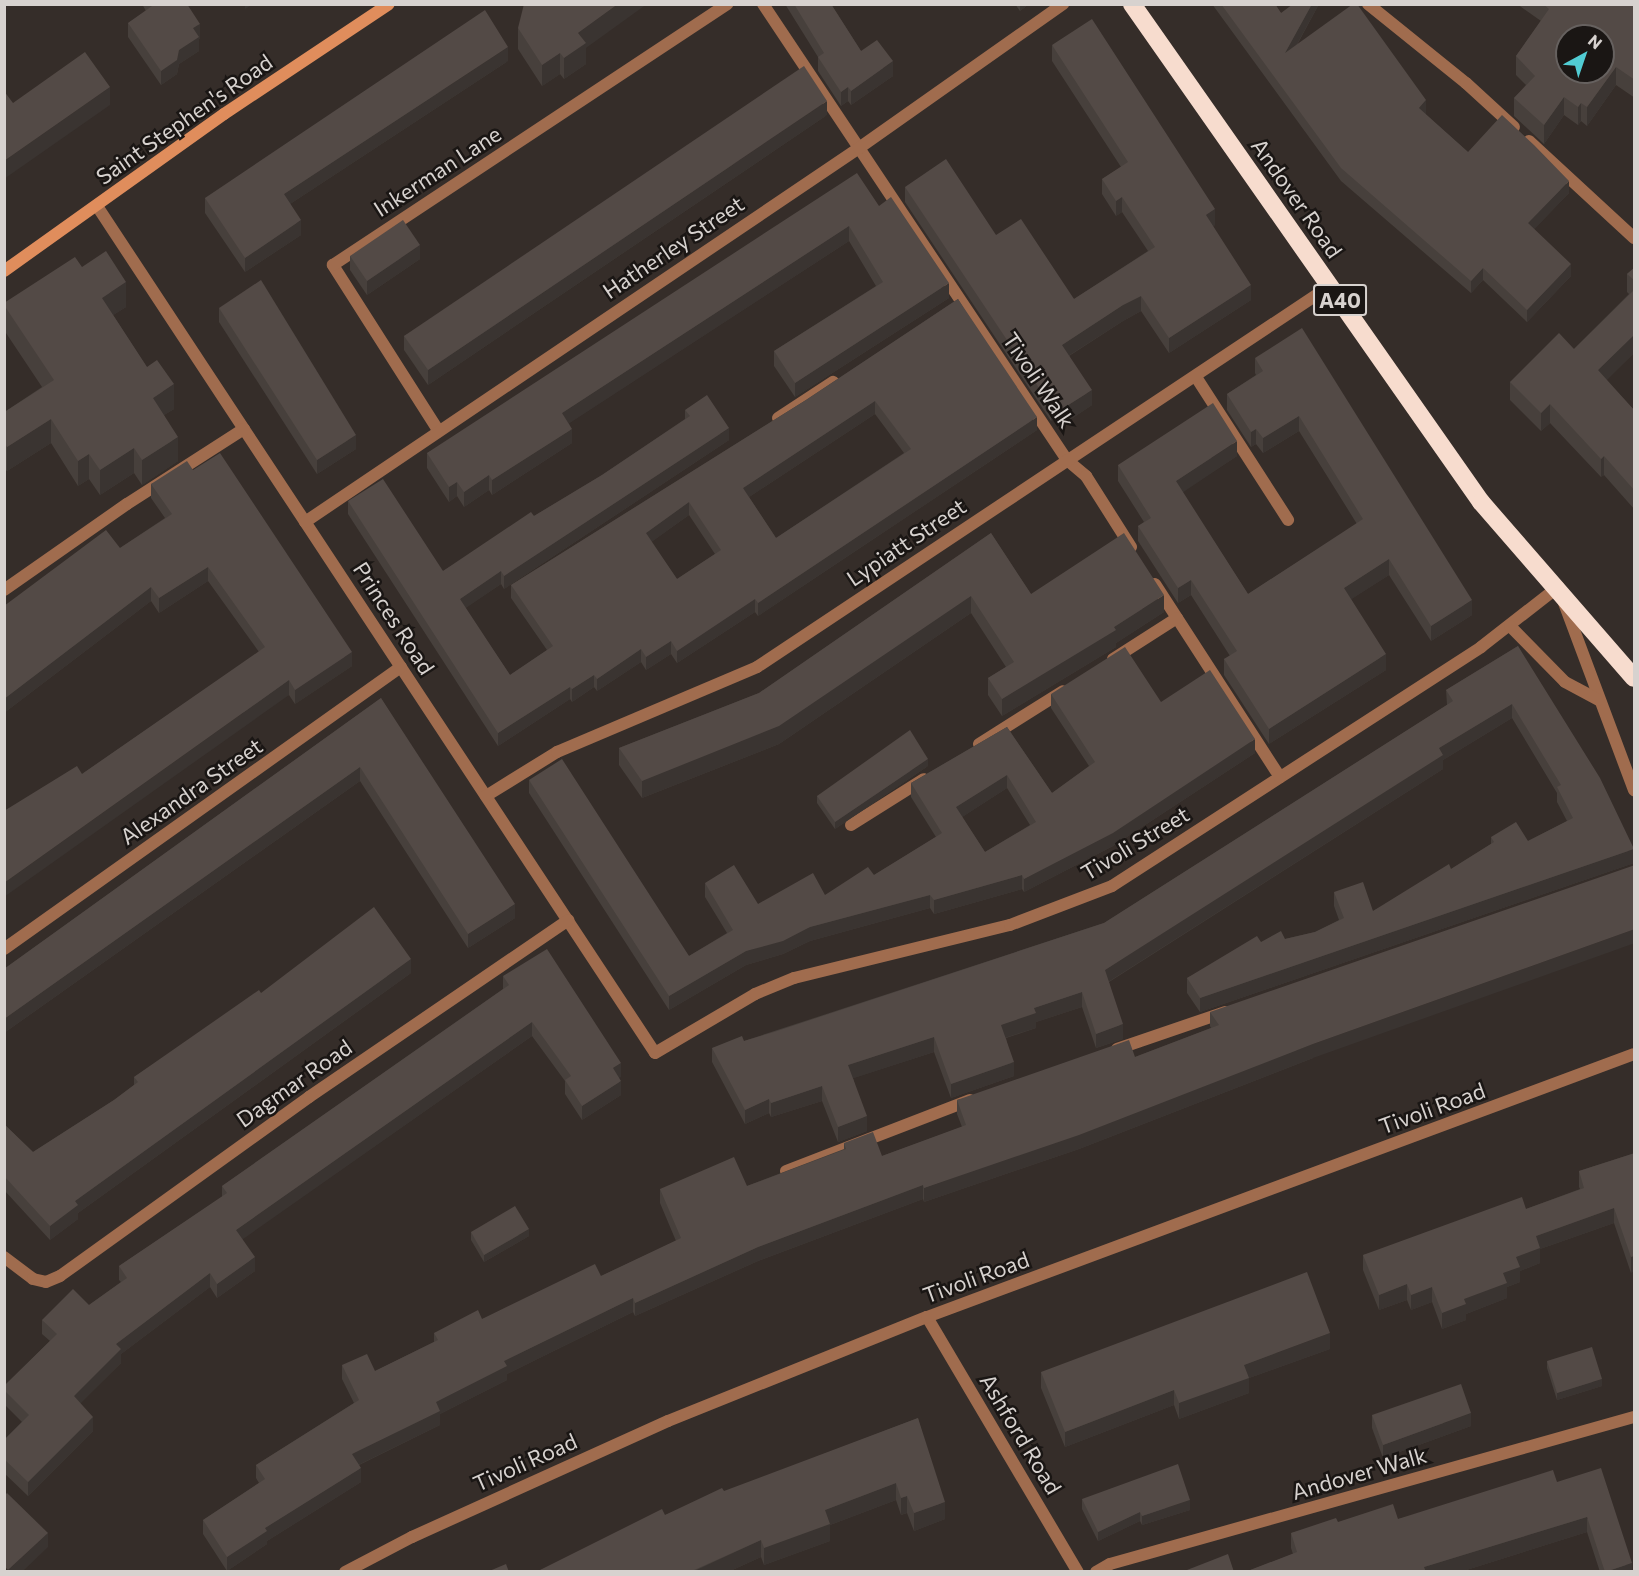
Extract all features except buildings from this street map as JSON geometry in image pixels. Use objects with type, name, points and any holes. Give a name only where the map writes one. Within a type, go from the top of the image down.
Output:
[{"type":"highway","name":"Andover Road","points":[[1132,4],[1481,502],[1558,587],[1635,678]]},
{"type":"street","name":"Saint Stephen's Road","points":[[4,271],[388,4]]},
{"type":"street","name":"Inkerman Lane","points":[[438,430],[333,265],[727,4]]},
{"type":"street","name":"Tivoli Walk","points":[[763,4],[859,148],[956,304],[1067,460],[1086,476],[1280,777]]},
{"type":"street","name":"Hatherley Street","points":[[305,522],[438,430],[859,148],[1063,4]]},
{"type":"street","points":[[1368,4],[1466,83],[1635,238]]},
{"type":"street","name":"Princes Road","points":[[97,206],[656,1053]]},
{"type":"street","name":"Lypiatt Street","points":[[486,796],[557,752],[757,667],[1330,286]]},
{"type":"street","points":[[771,423],[841,377]]},
{"type":"street","points":[[1196,377],[1288,520]]},
{"type":"street","points":[[4,590],[127,504],[244,429]]},
{"type":"street","name":"Tivoli Street","points":[[656,1053],[756,994],[794,978],[1010,925],[1112,886],[1510,626],[1558,587]]},
{"type":"street","name":"Andover Road","points":[[1558,587],[1635,790]]},
{"type":"street","points":[[1102,666],[1177,618]]},
{"type":"street","points":[[1510,626],[1565,682],[1599,700]]},
{"type":"street","name":"Alexandra Street","points":[[4,949],[401,667]]},
{"type":"street","points":[[963,754],[1073,684]]},
{"type":"street","points":[[851,825],[932,774]]},
{"type":"street","name":"Dagmar Road","points":[[4,1257],[22,1274],[46,1282],[60,1276],[309,1097],[568,920]]},
{"type":"street","points":[[1101,1055],[1236,1008]]},
{"type":"street","name":"Tivoli Road","points":[[345,1572],[412,1537],[668,1421],[927,1317],[1635,1054]]},
{"type":"street","points":[[786,1171],[978,1097]]},
{"type":"street","name":"Ashford Road","points":[[927,1317],[1078,1572]]},
{"type":"street","name":"Andover Walk","points":[[1096,1572],[1110,1564],[1635,1417]]}]
